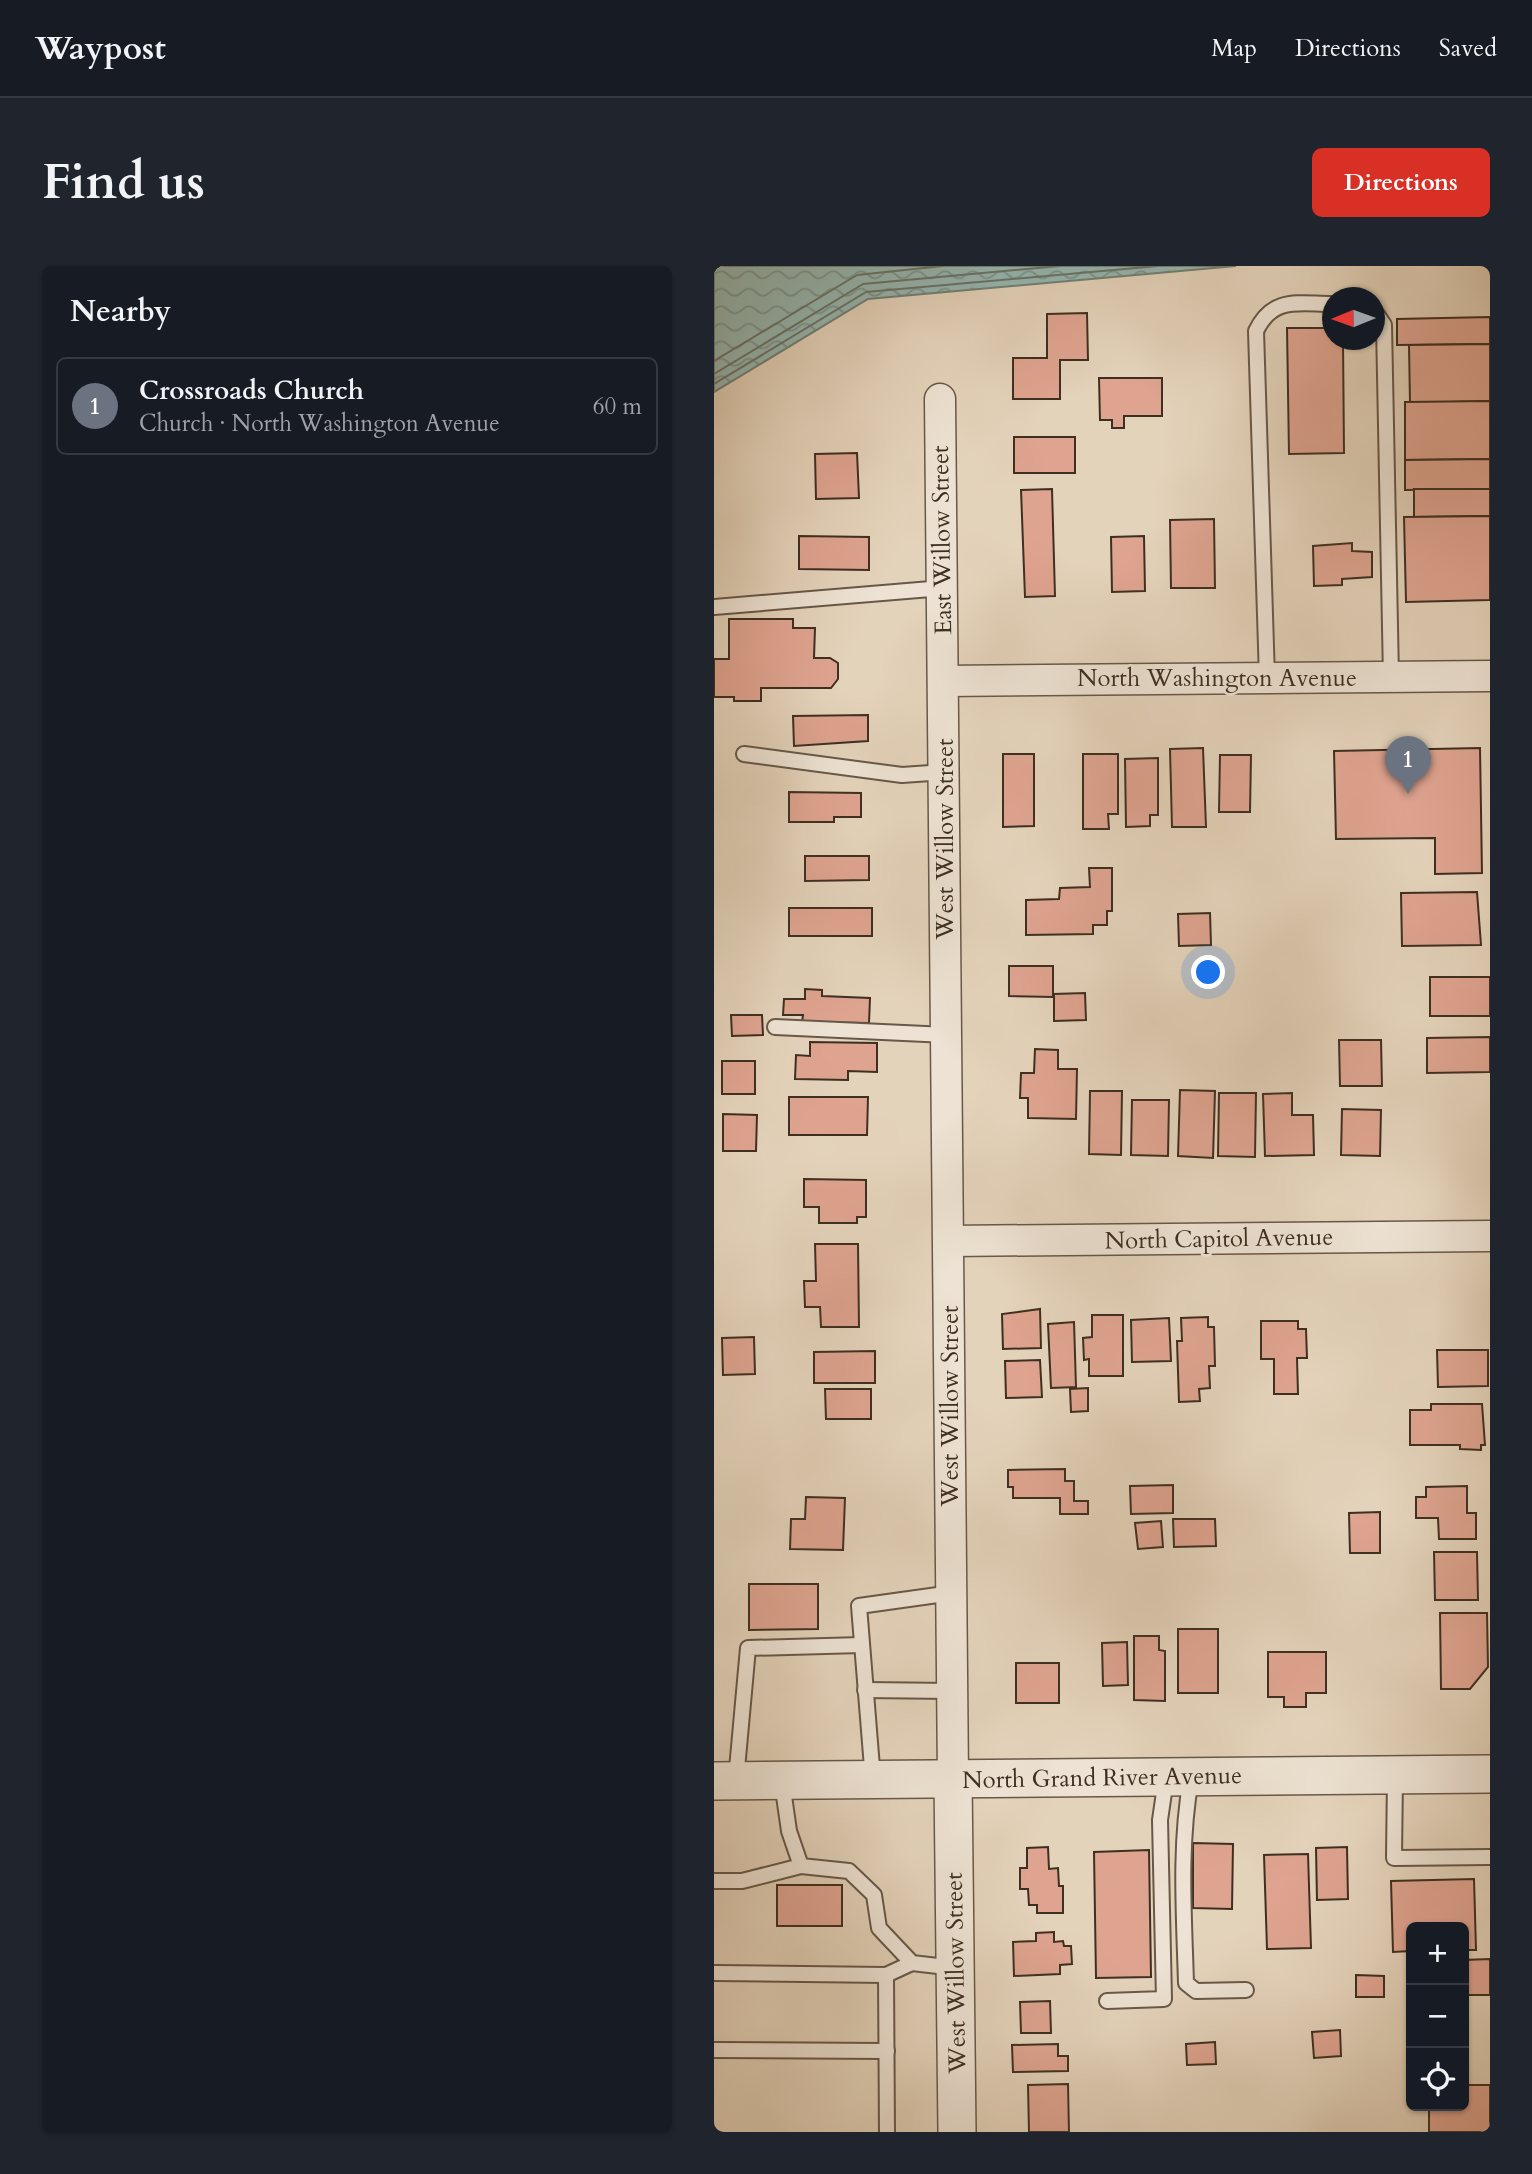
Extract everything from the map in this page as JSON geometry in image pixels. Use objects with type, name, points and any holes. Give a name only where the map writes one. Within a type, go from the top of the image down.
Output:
[{"type":"street","name":"East Willow Street","points":[[940,399],[944,681]]},
{"type":"street","name":"North Washington Avenue","points":[[944,681],[1490,676]]},
{"type":"street","name":"West Willow Street","points":[[944,681],[957,2132]]},
{"type":"street","name":"North Capitol Avenue","points":[[949,1241],[1490,1236]]},
{"type":"street","name":"North Grand River Avenue","points":[[725,1781],[1490,1774]]},
{"type":"lane","points":[[1267,678],[1256,331],[1264,315],[1279,305],[1322,304]]},
{"type":"lane","points":[[1384,350],[1391,677]]},
{"type":"lane","points":[[714,607],[943,588]]},
{"type":"lane","points":[[744,754],[902,775],[945,772]]},
{"type":"lane","points":[[775,1027],[947,1035]]},
{"type":"lane","points":[[873,1780],[859,1606],[952,1593]]},
{"type":"lane","points":[[725,1781],[748,1648],[862,1645]]},
{"type":"lane","points":[[865,1690],[952,1691]]},
{"type":"lane","points":[[1395,1775],[1394,1858],[1490,1857]]},
{"type":"lane","points":[[1179,1777],[1184,1819],[1186,1983],[1196,1991],[1246,1990]]},
{"type":"lane","points":[[1107,2001],[1164,1999],[1160,1820],[1179,1777]]},
{"type":"lane","points":[[782,1780],[789,1831],[802,1866]]},
{"type":"lane","points":[[714,1881],[742,1881],[802,1866],[849,1871],[874,1895],[879,1928],[912,1963]]},
{"type":"lane","points":[[714,1973],[886,1975],[912,1963],[957,1969]]},
{"type":"lane","points":[[886,1975],[887,2132]]},
{"type":"lane","points":[[714,2050],[887,2051]]},
{"type":"water","points":[[714,266],[1236,266],[868,299],[714,392]]},
{"type":"building","points":[[1087,313],[1088,360],[1060,360],[1060,399],[1013,399],[1013,358],[1047,358],[1047,314]]},
{"type":"building","points":[[1490,317],[1490,344],[1397,345],[1397,319]]},
{"type":"building","points":[[1287,328],[1322,328],[1322,350],[1343,350],[1344,453],[1289,454]]},
{"type":"building","points":[[1490,344],[1490,401],[1410,403],[1409,345]]},
{"type":"building","points":[[1099,378],[1162,378],[1162,416],[1124,416],[1124,428],[1112,428],[1112,420],[1100,420]]},
{"type":"building","points":[[1490,401],[1490,459],[1405,460],[1405,402]]},
{"type":"building","points":[[1014,437],[1075,437],[1075,473],[1014,473]]},
{"type":"building","points":[[857,453],[859,498],[816,499],[815,454]]},
{"type":"building","points":[[1490,459],[1490,489],[1405,490],[1405,460]]},
{"type":"building","points":[[1052,489],[1055,596],[1025,597],[1021,490]]},
{"type":"building","points":[[1414,489],[1490,489],[1490,516],[1414,517]]},
{"type":"building","points":[[1490,516],[1490,600],[1406,602],[1404,517]]},
{"type":"building","points":[[1214,519],[1215,588],[1171,588],[1170,520]]},
{"type":"building","points":[[799,536],[869,537],[869,570],[799,569]]},
{"type":"building","points":[[1144,536],[1145,591],[1112,592],[1111,537]]},
{"type":"building","points":[[1352,543],[1352,551],[1372,552],[1372,577],[1342,579],[1342,585],[1314,586],[1313,546]]},
{"type":"building","points":[[729,619],[793,619],[793,628],[815,628],[814,658],[830,658],[838,663],[838,679],[831,688],[761,688],[761,701],[734,701],[734,697],[714,697],[714,659],[729,659]]},
{"type":"building","points":[[868,715],[868,741],[794,746],[793,716]]},
{"type":"building","points":[[1203,748],[1206,827],[1172,827],[1170,749]]},
{"type":"building","points":[[1480,748],[1482,873],[1435,874],[1435,838],[1336,839],[1334,751]]},
{"type":"building","points":[[1003,754],[1034,754],[1034,826],[1003,827]]},
{"type":"building","points":[[1083,754],[1118,754],[1118,814],[1108,814],[1109,829],[1083,829]]},
{"type":"building","points":[[1220,755],[1251,755],[1250,812],[1219,812]]},
{"type":"building","points":[[1158,758],[1158,815],[1150,815],[1150,826],[1126,827],[1125,759]]},
{"type":"building","points":[[789,792],[861,793],[861,817],[834,817],[834,822],[789,822]]},
{"type":"building","points":[[805,856],[869,856],[869,880],[805,881]]},
{"type":"building","points":[[1089,868],[1112,868],[1112,911],[1107,911],[1107,925],[1093,925],[1093,934],[1026,935],[1026,900],[1059,899],[1060,888],[1090,887]]},
{"type":"building","points":[[1477,892],[1481,945],[1402,946],[1401,893]]},
{"type":"building","points":[[789,908],[872,908],[872,936],[789,936]]},
{"type":"building","points":[[1210,913],[1211,945],[1179,946],[1178,914]]},
{"type":"building","points":[[1009,966],[1053,966],[1053,997],[1009,996]]},
{"type":"building","points":[[1430,977],[1490,977],[1490,1016],[1430,1016]]},
{"type":"building","points":[[805,989],[822,990],[822,996],[870,998],[869,1023],[802,1022],[803,1015],[783,1015],[784,999],[805,999]]},
{"type":"building","points":[[1085,993],[1086,1020],[1054,1021],[1054,994]]},
{"type":"building","points":[[731,1015],[762,1015],[763,1035],[732,1036]]},
{"type":"building","points":[[1490,1037],[1490,1072],[1427,1073],[1427,1038]]},
{"type":"building","points":[[1339,1040],[1381,1040],[1382,1086],[1340,1086]]},
{"type":"building","points":[[810,1042],[877,1043],[877,1072],[848,1071],[848,1080],[795,1079],[796,1055],[810,1056]]},
{"type":"building","points":[[1035,1049],[1058,1050],[1058,1069],[1077,1069],[1076,1119],[1028,1118],[1028,1098],[1020,1098],[1021,1073],[1034,1073]]},
{"type":"building","points":[[722,1061],[755,1061],[755,1094],[722,1094]]},
{"type":"building","points":[[1180,1090],[1215,1091],[1213,1158],[1178,1156]]},
{"type":"building","points":[[1090,1091],[1122,1091],[1121,1155],[1089,1154]]},
{"type":"building","points":[[1219,1093],[1256,1093],[1255,1157],[1218,1156]]},
{"type":"building","points":[[1292,1093],[1292,1115],[1313,1115],[1314,1155],[1265,1156],[1263,1094]]},
{"type":"building","points":[[789,1097],[868,1097],[867,1135],[789,1135]]},
{"type":"building","points":[[1132,1100],[1169,1100],[1168,1156],[1131,1155]]},
{"type":"building","points":[[1342,1109],[1381,1110],[1380,1156],[1341,1155]]},
{"type":"building","points":[[723,1114],[757,1115],[756,1151],[723,1151]]},
{"type":"building","points":[[804,1179],[866,1180],[866,1217],[857,1217],[857,1223],[819,1223],[819,1207],[804,1207]]},
{"type":"building","points":[[815,1244],[858,1244],[859,1327],[821,1327],[820,1307],[805,1307],[804,1281],[816,1281]]},
{"type":"building","points":[[1040,1309],[1041,1348],[1003,1349],[1002,1314]]},
{"type":"building","points":[[1092,1315],[1123,1315],[1123,1376],[1089,1376],[1089,1359],[1084,1360],[1083,1338],[1092,1337]]},
{"type":"building","points":[[1208,1317],[1208,1327],[1214,1327],[1215,1366],[1209,1366],[1210,1388],[1199,1389],[1200,1401],[1179,1402],[1177,1341],[1182,1341],[1181,1318]]},
{"type":"building","points":[[1169,1318],[1171,1361],[1132,1362],[1131,1320]]},
{"type":"building","points":[[1261,1321],[1298,1321],[1298,1329],[1306,1329],[1307,1358],[1297,1358],[1298,1394],[1274,1394],[1274,1359],[1261,1359]]},
{"type":"building","points":[[1074,1322],[1076,1387],[1051,1388],[1048,1324]]},
{"type":"building","points":[[754,1337],[755,1374],[723,1375],[722,1338]]},
{"type":"building","points":[[1437,1350],[1488,1350],[1488,1386],[1438,1387]]},
{"type":"building","points":[[875,1351],[875,1383],[814,1383],[814,1352]]},
{"type":"building","points":[[1040,1360],[1042,1397],[1006,1398],[1005,1361]]},
{"type":"building","points":[[1088,1388],[1088,1411],[1071,1412],[1070,1389]]},
{"type":"building","points":[[825,1389],[871,1389],[871,1419],[826,1419]]},
{"type":"building","points":[[1431,1404],[1482,1404],[1485,1445],[1481,1445],[1481,1450],[1460,1449],[1460,1445],[1410,1445],[1410,1410],[1431,1410]]},
{"type":"building","points":[[1065,1469],[1065,1481],[1074,1481],[1074,1501],[1088,1501],[1088,1514],[1060,1514],[1060,1498],[1013,1498],[1013,1487],[1008,1487],[1008,1470]]},
{"type":"building","points":[[1173,1485],[1173,1513],[1131,1514],[1130,1486]]},
{"type":"building","points":[[1467,1486],[1467,1513],[1476,1513],[1476,1539],[1439,1539],[1438,1518],[1416,1518],[1416,1497],[1426,1497],[1426,1487]]},
{"type":"building","points":[[806,1497],[845,1498],[843,1550],[790,1549],[791,1519],[805,1519]]},
{"type":"building","points":[[1380,1512],[1380,1553],[1350,1553],[1349,1513]]},
{"type":"building","points":[[1173,1519],[1215,1519],[1216,1546],[1174,1547]]},
{"type":"building","points":[[1161,1521],[1163,1547],[1138,1549],[1135,1523]]},
{"type":"building","points":[[1434,1552],[1477,1552],[1478,1600],[1435,1600]]},
{"type":"building","points":[[749,1584],[818,1584],[818,1629],[749,1630]]},
{"type":"building","points":[[1440,1613],[1487,1613],[1488,1667],[1470,1689],[1441,1689]]},
{"type":"building","points":[[1178,1629],[1218,1629],[1218,1693],[1178,1693]]},
{"type":"building","points":[[1134,1636],[1159,1636],[1159,1650],[1165,1651],[1165,1701],[1134,1700]]},
{"type":"building","points":[[1127,1642],[1128,1685],[1103,1686],[1102,1643]]},
{"type":"building","points":[[1268,1652],[1326,1652],[1326,1693],[1306,1693],[1306,1707],[1284,1707],[1284,1697],[1268,1697]]},
{"type":"building","points":[[1016,1663],[1059,1663],[1059,1703],[1016,1703]]},
{"type":"building","points":[[1193,1843],[1233,1844],[1232,1909],[1193,1908]]},
{"type":"building","points":[[1048,1847],[1049,1869],[1058,1868],[1059,1886],[1063,1886],[1063,1913],[1037,1913],[1037,1905],[1029,1905],[1028,1889],[1020,1889],[1020,1868],[1027,1868],[1027,1848]]},
{"type":"building","points":[[1347,1847],[1348,1899],[1317,1900],[1316,1848]]},
{"type":"building","points":[[1149,1850],[1151,1977],[1096,1978],[1094,1852]]},
{"type":"building","points":[[1308,1854],[1311,1948],[1267,1949],[1264,1855]]},
{"type":"building","points":[[1474,1879],[1476,1950],[1469,1950],[1469,1922],[1406,1922],[1406,1951],[1393,1952],[1391,1881]]},
{"type":"building","points":[[777,1885],[842,1885],[842,1926],[777,1926]]},
{"type":"building","points":[[1054,1932],[1054,1942],[1063,1941],[1064,1946],[1071,1946],[1072,1964],[1060,1965],[1060,1974],[1014,1976],[1013,1942],[1036,1941],[1036,1933]]},
{"type":"building","points":[[1490,1959],[1490,1995],[1469,1995],[1469,1960]]},
{"type":"building","points":[[1356,1975],[1384,1976],[1384,1997],[1356,1997]]},
{"type":"building","points":[[1050,2001],[1051,2033],[1021,2033],[1020,2002]]},
{"type":"building","points":[[1340,2030],[1341,2056],[1314,2058],[1312,2032]]},
{"type":"building","points":[[1215,2042],[1216,2064],[1187,2065],[1186,2044]]},
{"type":"building","points":[[1058,2044],[1058,2056],[1068,2056],[1068,2071],[1013,2072],[1012,2045]]},
{"type":"building","points":[[1068,2084],[1069,2132],[1029,2132],[1028,2085]]},
{"type":"building","points":[[1469,2085],[1490,2085],[1490,2132],[1429,2132],[1429,2111],[1469,2111]]},
{"type":"place","name":"Crossroads Church","points":[[1408,794]]}]
